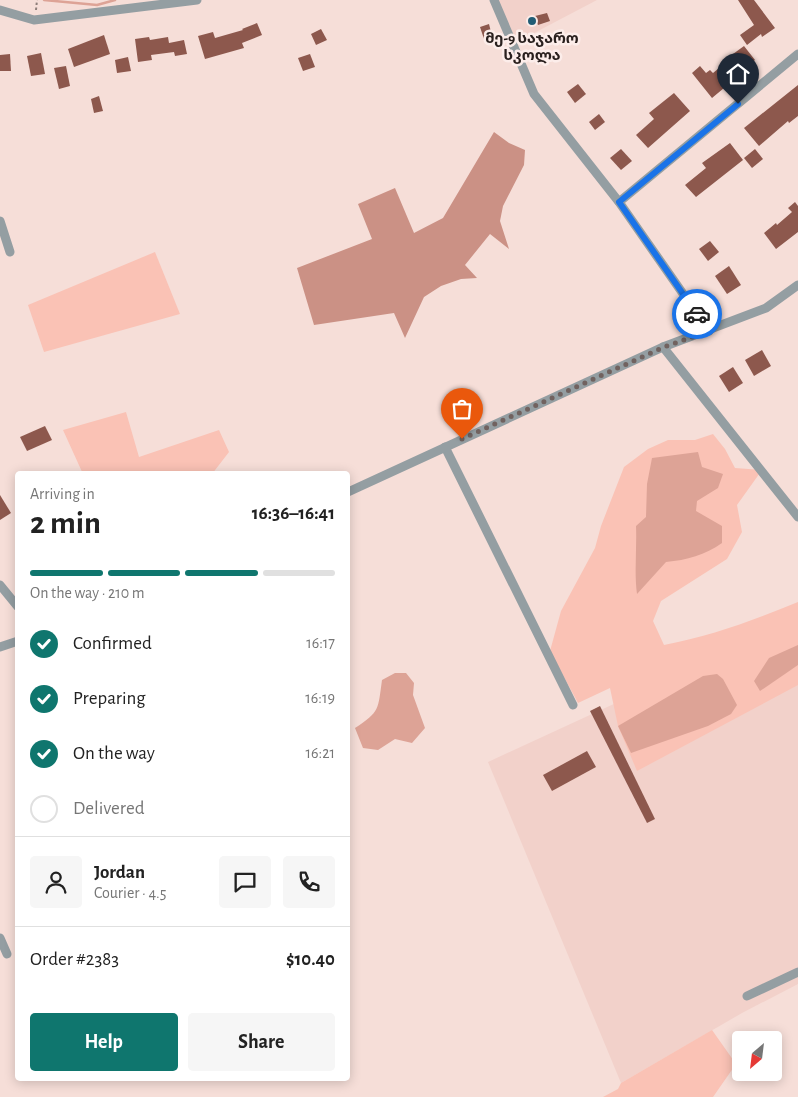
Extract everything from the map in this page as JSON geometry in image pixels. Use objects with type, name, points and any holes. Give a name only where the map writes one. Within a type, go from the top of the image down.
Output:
[{"type":"street","points":[[0,10],[34,20],[197,0]]},
{"type":"street","points":[[494,0],[534,94],[619,202],[709,331]]},
{"type":"street","points":[[619,202],[798,54]]},
{"type":"street","points":[[0,221],[10,252]]},
{"type":"street","points":[[350,491],[664,347],[766,308],[798,285]]},
{"type":"street","points":[[664,347],[798,517]]},
{"type":"street","points":[[445,447],[573,705]]},
{"type":"street","points":[[0,585],[15,603]]},
{"type":"street","points":[[0,647],[15,642]]},
{"type":"street","points":[[0,938],[7,954]]},
{"type":"street","points":[[747,996],[798,972]]},
{"type":"path","points":[[36,12],[37,0]]},
{"type":"shaded area","name":"მე-9 საჯარო სკოლა","points":[[498,0],[597,0],[517,42]]},
{"type":"shaded area","points":[[494,132],[509,143],[525,150],[524,165],[503,206],[500,221],[509,249],[490,234],[465,265],[477,278],[461,279],[441,286],[424,297],[405,338],[394,313],[314,325],[297,268],[372,239],[358,204],[395,188],[414,233],[443,218]]},
{"type":"shaded area","points":[[155,252],[180,314],[44,352],[28,305]]},
{"type":"shaded area","points":[[126,412],[139,457],[219,430],[229,452],[214,471],[82,471],[63,430]]},
{"type":"shaded area","points":[[713,434],[725,449],[735,468],[762,470],[737,505],[742,532],[727,559],[661,601],[653,621],[664,645],[732,627],[798,602],[798,685],[637,771],[618,726],[610,688],[578,703],[550,651],[561,611],[595,548],[601,526],[624,467],[648,449],[668,440],[695,440]]},
{"type":"shaded area","points":[[698,452],[702,467],[723,474],[718,488],[697,501],[696,511],[722,526],[722,543],[696,556],[666,562],[637,594],[636,526],[646,517],[647,484],[652,458]]},
{"type":"shaded area","points":[[798,619],[798,984],[742,1013],[621,1083],[488,762]]},
{"type":"shaded area","points":[[798,645],[798,665],[760,691],[754,681],[769,658]]},
{"type":"shaded area","points":[[395,673],[406,673],[414,683],[413,695],[425,728],[412,743],[395,739],[378,750],[363,748],[355,728],[369,718],[376,709],[382,680]]},
{"type":"shaded area","points":[[717,674],[723,679],[737,705],[731,714],[708,726],[631,753],[618,726],[703,676]]},
{"type":"shaded area","points":[[712,1030],[732,1058],[732,1070],[713,1097],[603,1097],[618,1089],[621,1083]]},
{"type":"building","points":[[738,0],[754,0],[775,28],[762,37],[761,34],[747,45],[740,35],[754,25]]},
{"type":"building","points":[[547,13],[550,21],[538,25],[535,16]]},
{"type":"building","points":[[257,23],[262,35],[242,43],[244,48],[205,59],[198,36],[213,32],[215,38],[243,30]]},
{"type":"building","points":[[489,24],[492,36],[484,39],[480,27]]},
{"type":"building","points":[[321,29],[327,40],[316,45],[311,34]]},
{"type":"building","points":[[104,35],[110,54],[74,67],[68,49]]},
{"type":"building","points":[[149,37],[150,40],[168,37],[169,43],[184,40],[187,54],[175,56],[174,52],[151,55],[152,60],[138,62],[135,39]]},
{"type":"building","points":[[744,46],[755,60],[722,85],[724,88],[712,98],[692,73],[700,66],[706,73],[710,70],[713,73],[724,64],[722,62]]},
{"type":"building","points":[[41,53],[45,74],[31,76],[27,56]]},
{"type":"building","points":[[10,54],[11,71],[0,71],[0,55]]},
{"type":"building","points":[[310,54],[315,67],[303,71],[298,58]]},
{"type":"building","points":[[128,57],[131,71],[117,73],[115,60]]},
{"type":"building","points":[[66,66],[70,86],[59,89],[54,68]]},
{"type":"building","points":[[578,84],[586,94],[575,103],[567,92]]},
{"type":"building","points":[[798,85],[798,116],[789,123],[788,121],[759,146],[744,128]]},
{"type":"building","points":[[674,93],[690,111],[648,148],[636,135],[654,119],[649,113]]},
{"type":"building","points":[[99,96],[103,111],[94,113],[91,99]]},
{"type":"building","points":[[599,114],[605,122],[595,130],[589,122]]},
{"type":"building","points":[[730,143],[743,160],[696,197],[685,185],[706,168],[702,163]]},
{"type":"building","points":[[621,149],[632,161],[621,170],[610,158]]},
{"type":"building","points":[[755,149],[763,159],[752,168],[744,158]]},
{"type":"building","points":[[795,202],[798,206],[798,232],[776,249],[764,233],[792,212],[788,208]]},
{"type":"building","points":[[710,241],[719,252],[708,261],[699,249]]},
{"type":"building","points":[[729,266],[741,285],[727,294],[715,276]]},
{"type":"building","points":[[762,350],[771,366],[754,376],[745,360]]},
{"type":"building","points":[[733,367],[743,383],[729,392],[719,376]]},
{"type":"building","points":[[45,426],[52,440],[27,451],[20,437]]},
{"type":"building","points":[[0,495],[11,513],[0,520]]},
{"type":"building","points":[[600,706],[655,819],[647,823],[590,711]]},
{"type":"building","points":[[587,751],[596,767],[552,791],[543,775]]},
{"type":"waterway","points":[[44,0],[97,5],[115,0]]},
{"type":"way so far","points":[[462,439],[664,347],[709,331],[697,314]]},
{"type":"place","name":"მე-9 საჯარო სკოლა","points":[[532,21]]},
{"type":"route","points":[[697,314],[619,202],[738,104]]}]
